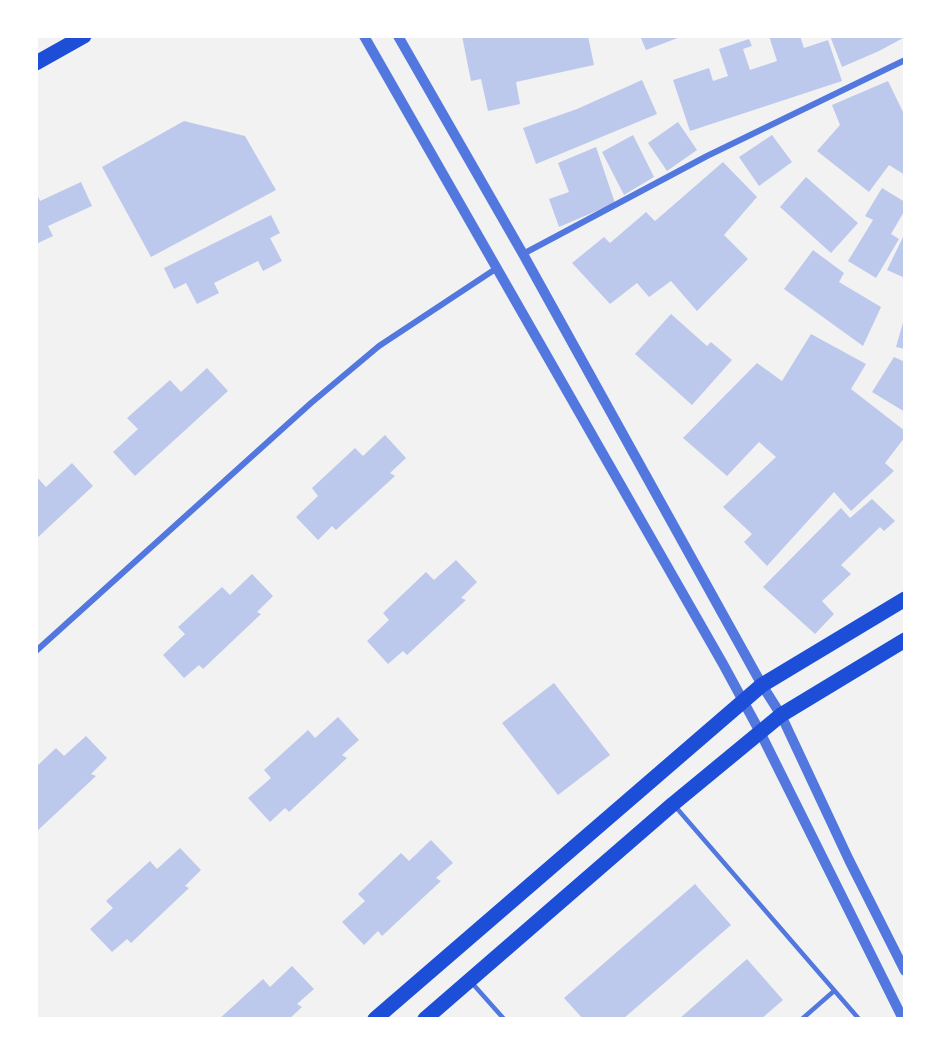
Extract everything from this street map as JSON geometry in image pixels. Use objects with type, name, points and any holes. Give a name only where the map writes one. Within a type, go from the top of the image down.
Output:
[{"type":"main road","points":[[36,63],[84,36]]},
{"type":"main road","points":[[375,1019],[762,685],[905,599]]},
{"type":"main road","points":[[425,1019],[673,804],[781,715],[905,640]]},
{"type":"street","points":[[364,36],[760,732],[903,1019]]},
{"type":"street","points":[[398,36],[523,254],[762,685],[781,715],[849,860],[905,971]]},
{"type":"street","points":[[523,254],[707,156],[905,60]]},
{"type":"street","points":[[36,651],[310,403],[379,346],[497,268]]},
{"type":"lane","points":[[673,804],[859,1019]]},
{"type":"lane","points":[[469,980],[504,1019]]},
{"type":"lane","points":[[802,1019],[834,991]]},
{"type":"building","points":[[462,36],[588,36],[594,65],[516,82],[520,104],[488,111],[481,79],[471,81]]},
{"type":"building","points":[[640,36],[683,36],[646,50]]},
{"type":"building","points":[[769,36],[800,36],[804,48],[828,40],[842,81],[690,131],[673,80],[709,68],[713,81],[728,76],[719,49],[749,39],[752,46],[743,49],[750,70],[777,61]]},
{"type":"building","points":[[830,36],[905,36],[905,37],[842,67]]},
{"type":"building","points":[[642,80],[657,114],[536,164],[523,128],[577,109]]},
{"type":"building","points":[[888,81],[905,116],[905,175],[889,165],[869,192],[817,151],[840,125],[832,105]]},
{"type":"building","points":[[184,121],[245,136],[276,190],[151,257],[102,167]]},
{"type":"building","points":[[678,122],[697,150],[667,171],[648,143]]},
{"type":"building","points":[[633,135],[654,177],[624,195],[602,152]]},
{"type":"building","points":[[772,135],[792,162],[759,186],[739,157]]},
{"type":"building","points":[[596,147],[615,203],[559,227],[549,199],[569,192],[558,163]]},
{"type":"building","points":[[723,162],[757,197],[724,235],[748,259],[697,311],[671,281],[649,297],[637,283],[610,304],[572,263],[604,237],[610,243],[646,212],[655,221]]},
{"type":"building","points":[[806,177],[858,223],[831,253],[780,207]]},
{"type":"building","points":[[81,182],[92,206],[48,226],[53,236],[36,244],[36,192],[40,201]]},
{"type":"building","points":[[882,188],[905,202],[905,210],[891,234],[899,239],[876,278],[848,261],[873,220],[865,216]]},
{"type":"building","points":[[271,215],[280,233],[270,238],[282,261],[263,271],[258,261],[214,283],[219,293],[197,304],[186,283],[174,289],[164,268]]},
{"type":"building","points":[[903,237],[905,238],[905,278],[887,270]]},
{"type":"building","points":[[813,250],[844,273],[839,282],[881,307],[863,346],[784,289]]},
{"type":"building","points":[[671,314],[707,346],[711,342],[732,360],[692,405],[635,354]]},
{"type":"building","points":[[905,319],[905,349],[896,347]]},
{"type":"building","points":[[811,334],[866,364],[851,389],[905,431],[905,437],[885,463],[894,471],[851,511],[834,492],[767,566],[744,542],[752,534],[723,507],[776,457],[759,442],[727,476],[683,438],[757,363],[782,381]]},
{"type":"building","points":[[894,357],[905,362],[905,412],[872,392]]},
{"type":"building","points":[[207,368],[228,391],[135,476],[113,452],[138,429],[127,418],[170,380],[181,392]]},
{"type":"building","points":[[385,435],[406,458],[390,473],[395,476],[336,530],[332,526],[318,540],[296,517],[318,496],[312,488],[355,448],[363,456]]},
{"type":"building","points":[[72,463],[93,486],[36,539],[36,476],[46,487]]},
{"type":"building","points":[[872,499],[895,521],[884,531],[880,527],[841,565],[851,574],[822,601],[834,614],[815,634],[763,587],[841,508],[850,518]]},
{"type":"building","points":[[456,560],[477,582],[461,598],[466,600],[407,655],[403,651],[388,664],[367,641],[389,620],[383,613],[426,572],[434,580]]},
{"type":"building","points":[[252,574],[273,596],[257,612],[261,614],[203,669],[199,665],[184,678],[163,655],[185,634],[178,627],[222,587],[230,595]]},
{"type":"building","points":[[554,683],[610,755],[558,795],[502,723]]},
{"type":"building","points":[[338,717],[359,740],[342,755],[347,758],[289,812],[285,808],[270,822],[248,798],[271,778],[264,770],[308,730],[315,738]]},
{"type":"building","points":[[86,736],[107,758],[91,774],[96,776],[36,832],[36,767],[56,748],[64,756]]},
{"type":"building","points":[[431,840],[453,863],[436,878],[441,881],[382,936],[378,931],[364,945],[342,922],[365,901],[358,894],[401,853],[409,861]]},
{"type":"building","points":[[180,848],[201,870],[185,886],[189,888],[131,943],[127,939],[112,952],[90,929],[113,908],[106,901],[150,861],[157,869]]},
{"type":"building","points":[[695,884],[731,925],[623,1019],[583,1019],[564,998]]},
{"type":"building","points":[[747,959],[783,1000],[761,1019],[679,1019]]},
{"type":"building","points":[[292,966],[314,989],[297,1004],[302,1007],[289,1019],[219,1019],[263,979],[270,987]]}]
